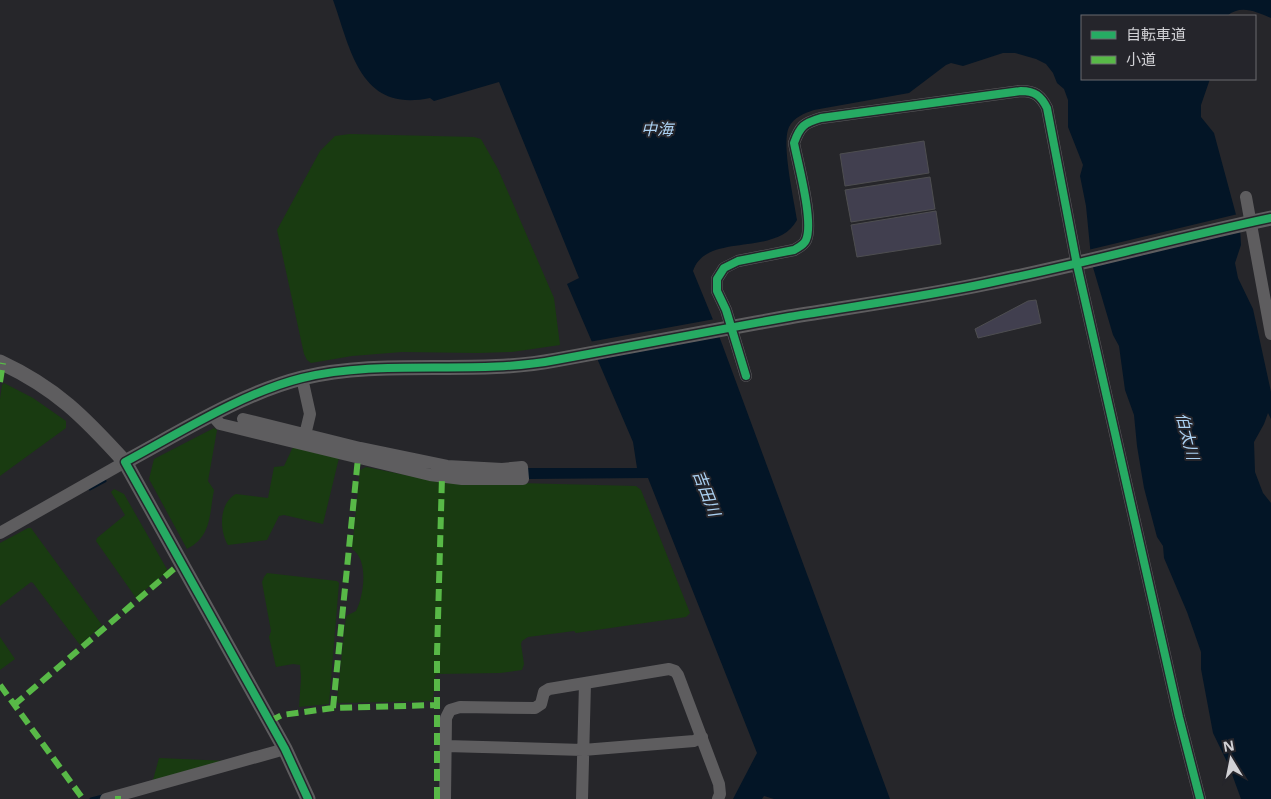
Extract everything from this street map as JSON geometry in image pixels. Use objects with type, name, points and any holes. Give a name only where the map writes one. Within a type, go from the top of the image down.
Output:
[{"type":"street","points":[[746,376],[726,328],[716,286],[717,279],[724,268],[738,261],[794,250],[806,240],[809,223],[794,143],[798,132],[806,123],[821,118],[1021,91],[1031,91],[1038,95],[1047,108],[1077,265],[1200,799]]},
{"type":"street","points":[[1246,197],[1271,334]]},
{"type":"street","points":[[0,532],[212,415],[271,388],[302,378],[390,367],[464,368],[551,361],[726,328],[984,284],[1077,265],[1271,218]]},
{"type":"street","points":[[0,362],[54,392],[79,413],[125,462],[285,750],[308,799]]},
{"type":"street","points":[[302,378],[310,414],[305,435]]},
{"type":"street","points":[[212,415],[220,424],[359,453]]},
{"type":"street","points":[[244,419],[305,435],[441,477],[502,473],[523,479],[522,471]]},
{"type":"street","points":[[445,799],[446,718],[450,710],[454,708],[534,708],[541,704],[544,692],[549,689],[669,669],[675,671],[678,675],[702,737],[720,788],[718,799]]},
{"type":"street","points":[[582,799],[585,683]]},
{"type":"street","points":[[446,746],[583,750],[694,741],[702,737]]},
{"type":"street","points":[[106,799],[285,750]]},
{"type":"green space","points":[[350,134],[474,137],[481,139],[498,169],[554,298],[560,345],[512,352],[402,352],[352,356],[311,363],[307,360],[304,354],[277,230],[320,151],[335,136]]},
{"type":"green space","points":[[4,383],[33,398],[66,421],[66,428],[0,476],[0,399]]},
{"type":"green space","points":[[214,428],[217,430],[208,481],[214,490],[210,516],[201,538],[187,549],[149,479],[154,459]]},
{"type":"green space","points":[[294,447],[339,458],[323,524],[284,515],[279,516],[267,540],[228,545],[223,532],[222,517],[230,498],[236,494],[268,498],[274,467],[284,466]]},
{"type":"green space","points":[[366,467],[435,481],[636,486],[641,490],[690,613],[686,617],[576,633],[574,631],[528,637],[521,644],[524,664],[522,670],[500,673],[438,674],[435,676],[433,701],[338,703],[346,616],[356,611],[363,587],[361,561],[352,549],[360,470]]},
{"type":"green space","points":[[114,489],[124,494],[168,571],[136,598],[96,541],[97,538],[125,515],[111,492]]},
{"type":"green space","points":[[31,528],[102,625],[80,645],[31,582],[0,606],[0,543]]},
{"type":"green space","points":[[267,573],[337,581],[339,583],[329,704],[299,707],[300,665],[293,664],[276,667],[269,637],[271,631],[262,582]]},
{"type":"green space","points":[[0,637],[15,659],[0,670]]},
{"type":"green space","points":[[159,758],[228,761],[153,780]]},
{"type":"water","name":"中海","points":[[333,0],[1271,0],[1271,18],[1249,10],[1238,10],[1228,15],[1081,15],[1081,80],[1210,80],[1201,105],[1201,117],[1214,133],[1238,222],[1091,257],[1086,206],[1080,176],[1083,165],[1068,127],[1068,100],[1064,89],[1057,83],[1053,73],[1046,64],[1015,53],[1003,53],[963,66],[951,63],[909,93],[814,110],[803,114],[794,121],[789,127],[786,145],[797,220],[787,231],[774,238],[726,247],[712,252],[700,259],[693,271],[716,327],[595,349],[567,284],[579,278],[499,82],[434,101],[430,98],[406,100],[388,96],[373,87],[362,73],[346,39]]},
{"type":"water","name":"伯太川","points":[[1240,227],[1241,245],[1235,263],[1238,278],[1253,309],[1271,392],[1271,419],[1268,413],[1254,442],[1255,472],[1263,493],[1271,503],[1271,799],[1241,799],[1229,766],[1213,733],[1201,669],[1201,652],[1187,612],[1164,558],[1163,546],[1157,537],[1144,488],[1134,415],[1125,390],[1119,346],[1113,335],[1092,264]]},
{"type":"water","name":"吉田川","points":[[718,333],[890,799],[774,799],[764,796],[762,799],[733,799],[757,753],[648,478],[527,479],[527,468],[637,468],[633,442],[596,356]]},
{"type":"pier","points":[[1238,214],[1240,222],[1089,258],[1088,250]]},
{"type":"pier","points":[[715,319],[718,327],[593,351],[589,342]]},
{"type":"building","points":[[924,141],[929,173],[845,186],[840,154]]},
{"type":"building","points":[[930,177],[935,209],[851,222],[845,190]]},
{"type":"building","points":[[936,211],[941,244],[857,257],[851,225]]},
{"type":"building","points":[[1036,300],[1041,323],[978,338],[975,329],[1028,301]]},
{"type":"waterway","points":[[90,489],[105,481]]},
{"type":"waterway","points":[[91,799],[103,796]]},
{"type":"marked path","points":[[0,382],[3,363]]},
{"type":"marked path","points":[[333,708],[358,458]]},
{"type":"marked path","points":[[437,799],[437,654],[442,477]]},
{"type":"marked path","points":[[14,705],[182,562]]},
{"type":"marked path","points":[[0,685],[83,799]]},
{"type":"marked path","points":[[270,721],[282,715],[333,708],[437,705]]},
{"type":"cycle path","points":[[746,376],[726,310],[717,291],[717,279],[724,268],[738,261],[794,250],[805,242],[808,232],[807,207],[794,143],[803,126],[821,118],[1021,91],[1034,93],[1040,97],[1047,108],[1077,265],[1179,717],[1200,799]]},
{"type":"cycle path","points":[[308,799],[285,749],[125,462],[257,393],[302,378],[333,372],[365,369],[493,367],[556,360],[1024,276],[1271,218]]}]
